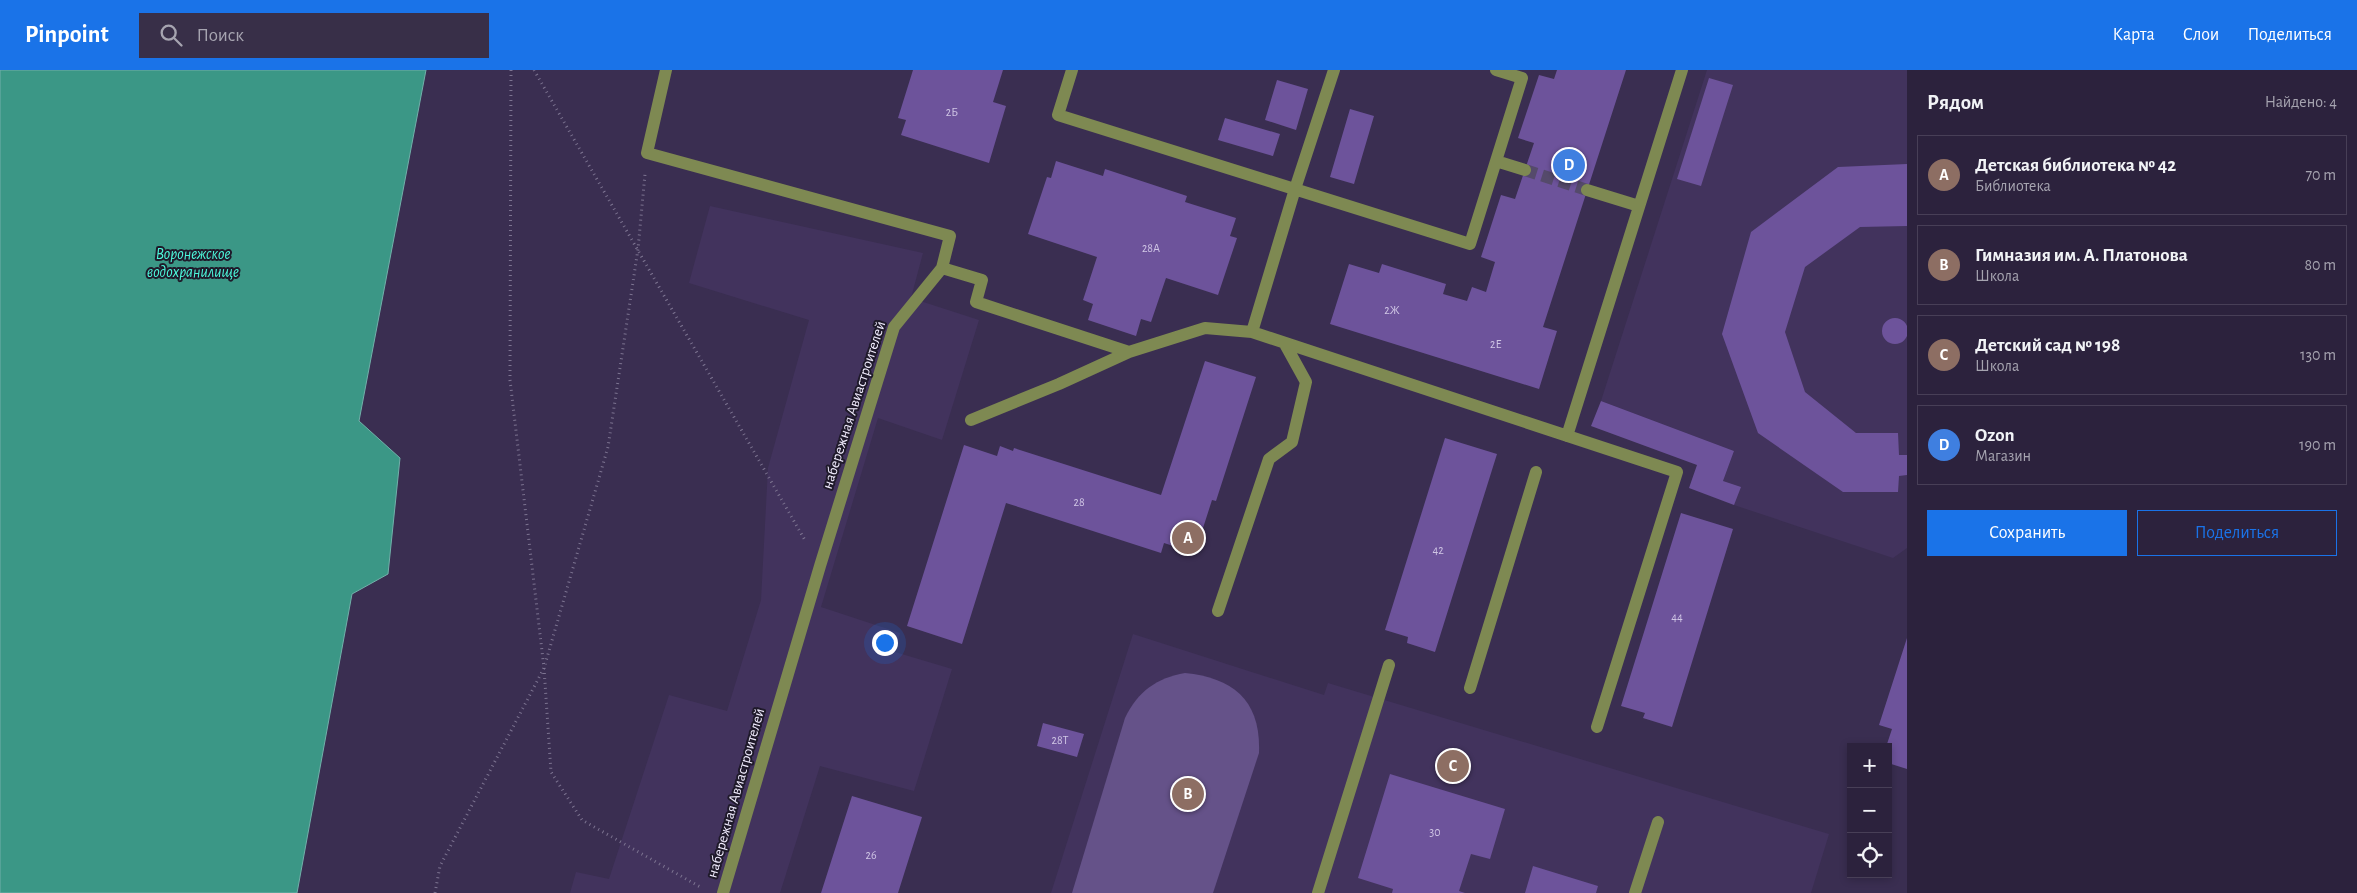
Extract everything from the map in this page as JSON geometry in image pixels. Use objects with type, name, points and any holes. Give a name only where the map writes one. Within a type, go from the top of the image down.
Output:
[{"type":"street","points":[[647,153],[666,70]]},
{"type":"street","points":[[1072,70],[1058,115],[1470,244],[1522,78],[1496,70]]},
{"type":"street","points":[[1252,332],[1295,189],[1334,70]]},
{"type":"street","points":[[1567,436],[1682,70]]},
{"type":"street","name":"набережная Авиастроителей","points":[[647,153],[950,236],[942,268],[894,327],[820,566],[723,893]]},
{"type":"street","points":[[1496,161],[1524,170]]},
{"type":"street","points":[[1587,190],[1639,206]]},
{"type":"street","points":[[942,268],[982,280],[976,302],[1128,352]]},
{"type":"street","points":[[971,420],[1059,384],[1128,352],[1205,328],[1252,332],[1677,472],[1597,727]]},
{"type":"street","points":[[1218,611],[1269,459],[1292,442],[1306,382],[1285,344]]},
{"type":"street","points":[[1470,688],[1536,472]]},
{"type":"street","points":[[1318,893],[1389,665]]},
{"type":"street","points":[[1635,893],[1658,822]]},
{"type":"path","points":[[511,70],[510,380],[544,668],[551,772],[582,820],[703,888]]},
{"type":"path","points":[[534,70],[820,566]]},
{"type":"path","points":[[435,893],[440,866],[544,668],[608,447],[638,249],[647,153]]},
{"type":"shaded area","points":[[1707,70],[1907,70],[1907,548],[1893,558],[1734,505],[1723,481],[1734,451],[1601,401]]},
{"type":"shaded area","points":[[710,206],[923,253],[911,298],[979,320],[942,440],[878,418],[821,607],[900,633],[895,652],[952,669],[914,791],[820,766],[780,893],[570,893],[576,872],[609,879],[669,695],[727,711],[761,600],[768,468],[809,320],[689,283]]},
{"type":"shaded area","points":[[1133,634],[1324,695],[1328,683],[1829,834],[1811,893],[1051,893]]},
{"type":"shaded area","points":[[1185,673],[1218,680],[1241,695],[1255,719],[1258,735],[1259,753],[1213,893],[1072,893],[1125,718],[1136,700],[1149,687],[1166,678]]},
{"type":"water","name":"Воронежское водохранилище","points":[[0,70],[426,70],[359,421],[400,458],[388,574],[352,594],[297,893],[0,893]]},
{"type":"building","points":[[913,70],[1003,70],[993,102],[1006,106],[989,163],[901,135],[906,120],[898,118]]},
{"type":"building","points":[[1557,70],[1626,70],[1543,327],[1557,331],[1539,389],[1330,324],[1349,264],[1379,273],[1382,264],[1446,284],[1443,294],[1467,301],[1472,287],[1486,292],[1495,262],[1481,257],[1501,195],[1515,199],[1534,143],[1518,138],[1539,75],[1554,79]]},
{"type":"building","points":[[1709,78],[1733,85],[1701,186],[1677,179]]},
{"type":"building","points":[[1277,80],[1308,89],[1296,130],[1265,120]]},
{"type":"building","points":[[1350,109],[1374,116],[1354,184],[1330,177]]},
{"type":"building","points":[[1225,118],[1280,134],[1273,156],[1218,140]]},
{"type":"building","points":[[1056,161],[1103,176],[1105,169],[1187,196],[1185,202],[1236,218],[1230,236],[1237,238],[1218,295],[1166,278],[1151,322],[1141,319],[1136,336],[1088,320],[1093,304],[1083,300],[1097,257],[1028,234],[1047,177],[1051,178]]},
{"type":"building","points":[[1907,164],[1907,226],[1860,227],[1805,267],[1785,332],[1805,392],[1856,433],[1898,433],[1899,455],[1907,455],[1907,475],[1899,476],[1898,492],[1843,492],[1758,433],[1722,334],[1751,232],[1838,167]]},
{"type":"building","points":[[1895,318],[1904,322],[1908,331],[1904,340],[1895,344],[1886,340],[1882,331],[1886,322]]},
{"type":"building","points":[[1205,361],[1256,377],[1216,501],[1212,500],[1195,553],[1164,543],[1161,553],[1006,503],[962,644],[907,626],[964,445],[997,456],[1000,446],[1013,451],[1014,448],[1161,495]]},
{"type":"building","points":[[1601,401],[1734,451],[1723,481],[1741,487],[1734,505],[1689,488],[1697,465],[1591,426]]},
{"type":"building","points":[[1445,438],[1497,454],[1435,652],[1407,643],[1408,637],[1385,630]]},
{"type":"building","points":[[1681,513],[1733,529],[1672,727],[1643,718],[1645,713],[1621,706]]},
{"type":"building","points":[[1907,638],[1907,769],[1892,764],[1892,743],[1887,743],[1892,729],[1879,725]]},
{"type":"building","points":[[1043,723],[1084,734],[1077,757],[1037,746]]},
{"type":"building","points":[[1390,774],[1505,809],[1490,859],[1471,854],[1459,891],[1465,893],[1392,893],[1393,889],[1358,878]]},
{"type":"building","points":[[852,796],[922,817],[898,893],[821,893]]},
{"type":"building","points":[[1533,866],[1598,886],[1596,893],[1525,893]]},
{"type":"tunnel","points":[[1525,170],[1587,190]]},
{"type":"place","name":"Ozon","points":[[1569,165]]},
{"type":"place","name":"Детская библиотека № 42","points":[[1188,538]]},
{"type":"place","name":"Детский сад № 198","points":[[1453,766]]},
{"type":"place","name":"Гимназия им. А. Платонова","points":[[1188,794]]}]
